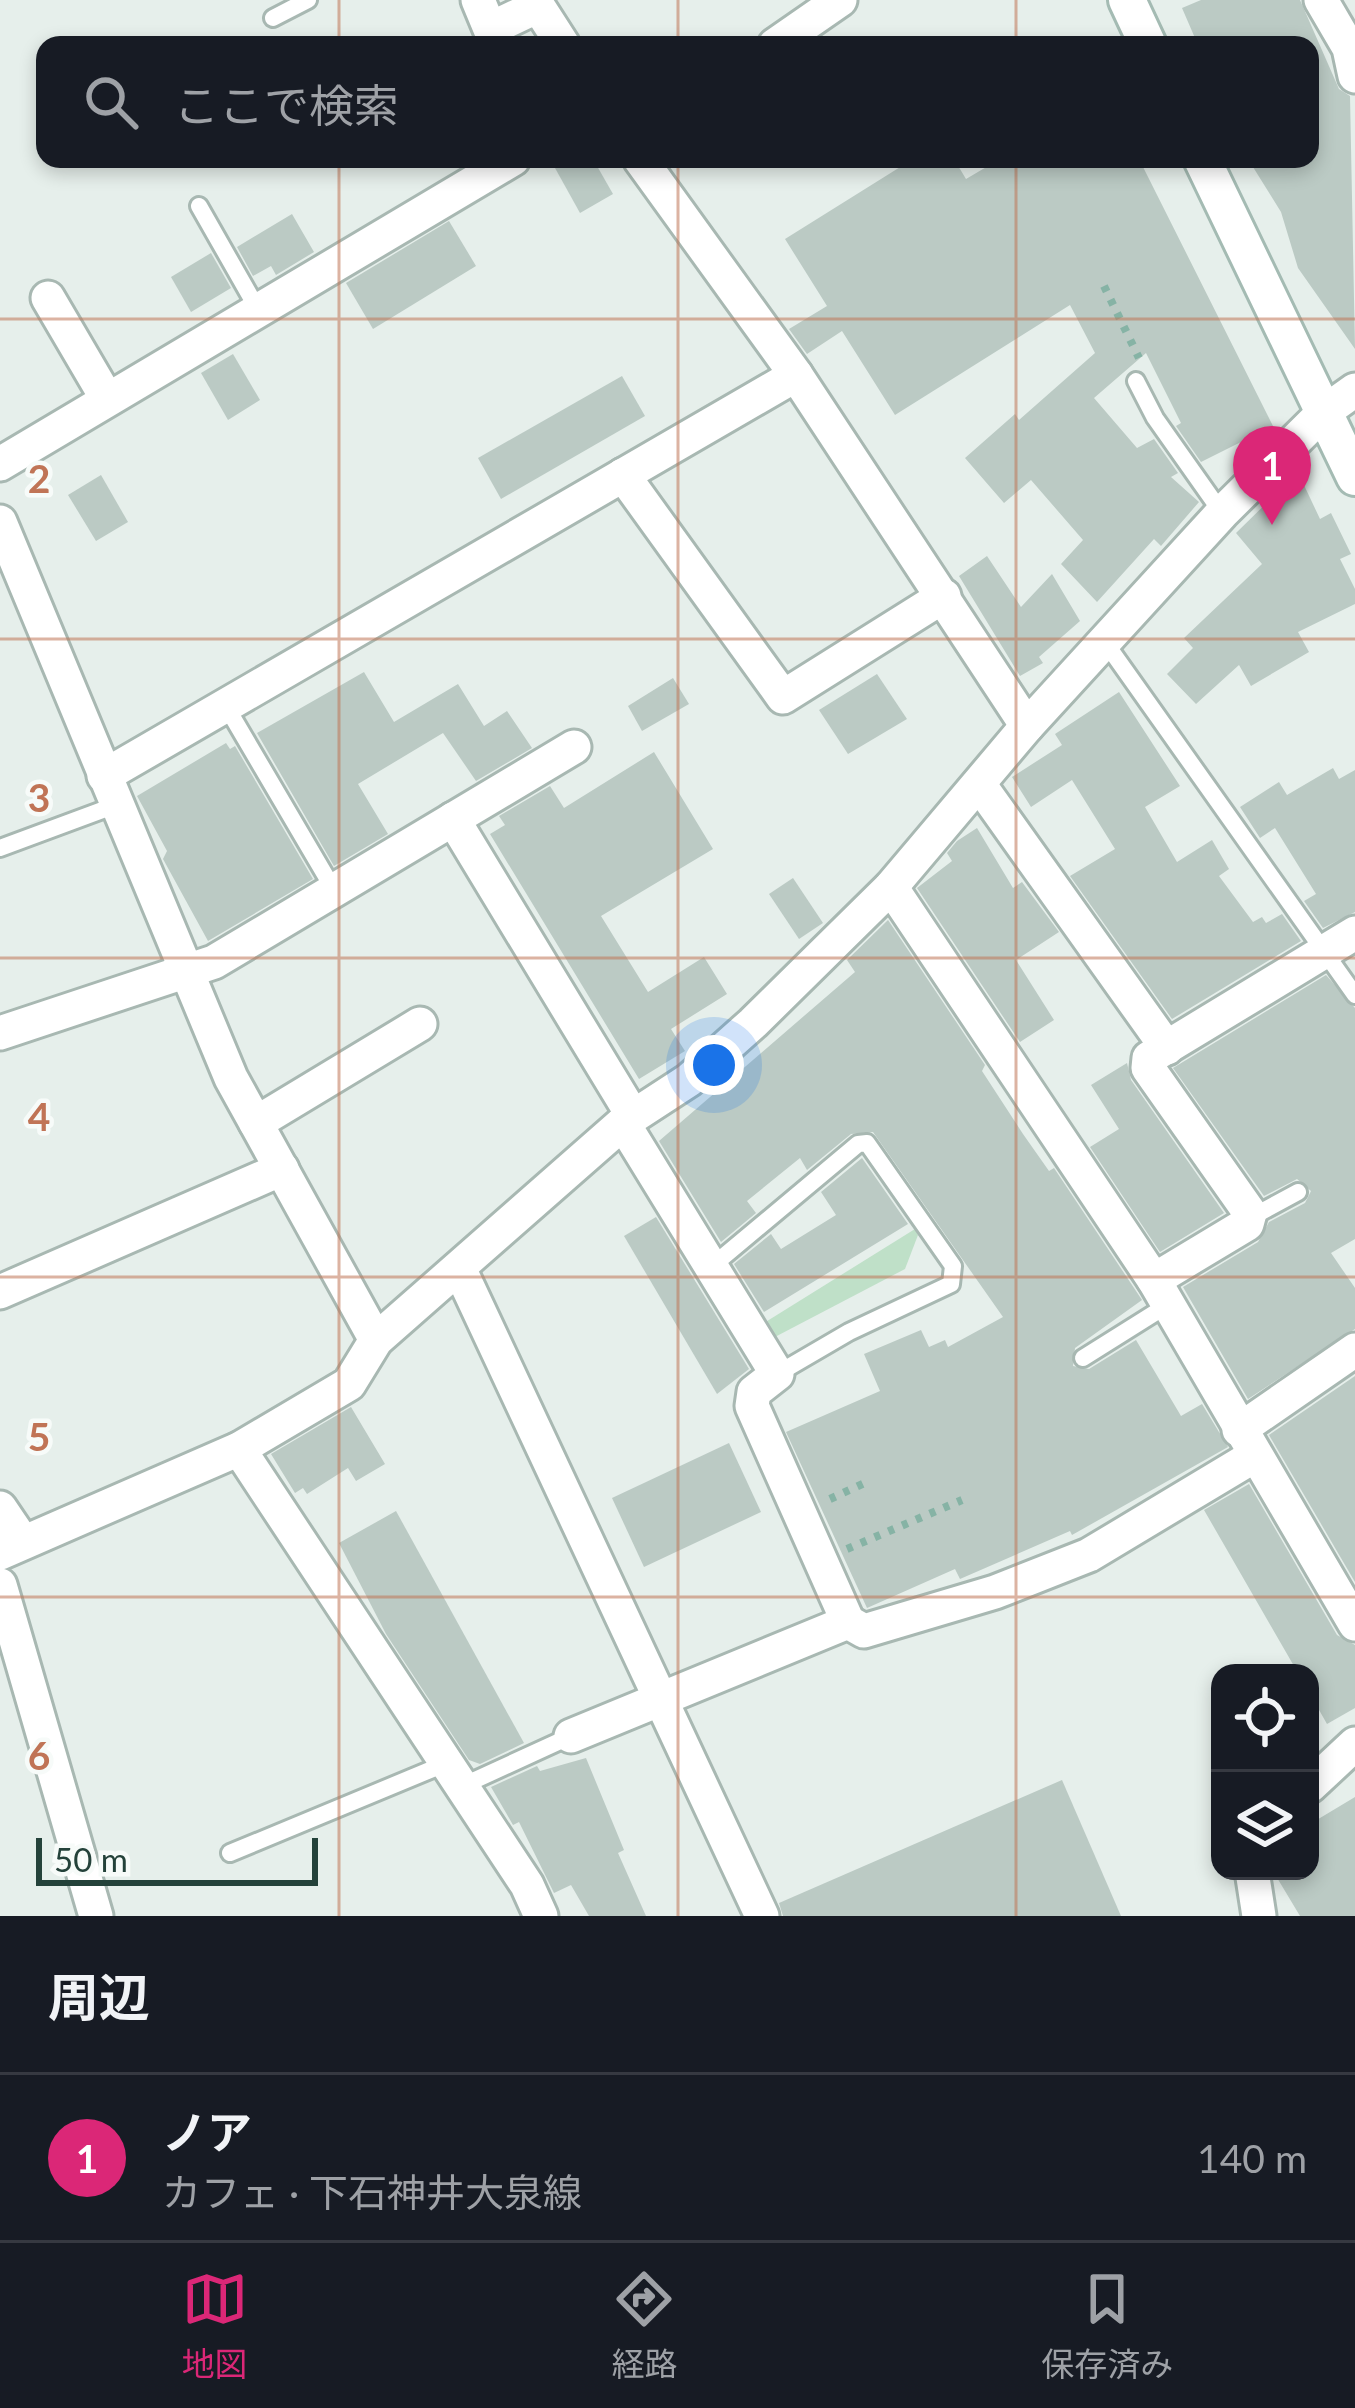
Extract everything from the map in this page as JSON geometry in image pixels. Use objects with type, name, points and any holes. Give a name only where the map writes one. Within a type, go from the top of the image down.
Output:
[{"type":"main road","points":[[1127,0],[1144,36]]},
{"type":"main road","points":[[1206,168],[1355,477]]},
{"type":"street","points":[[478,0],[490,29],[538,6],[557,36]]},
{"type":"street","points":[[788,36],[840,0]]},
{"type":"street","points":[[1322,0],[1349,48],[1355,76]]},
{"type":"street","points":[[0,464],[498,168]]},
{"type":"street","points":[[646,168],[796,376],[1027,726]]},
{"type":"street","points":[[48,298],[106,397]]},
{"type":"street","points":[[110,790],[226,706],[796,376]]},
{"type":"street","points":[[0,1508],[12,1547],[239,1449],[349,1384],[376,1340],[628,1119],[689,1080],[891,887],[1027,726],[1222,513],[1324,412],[1355,389]]},
{"type":"street","points":[[623,476],[783,698],[944,596]]},
{"type":"street","points":[[1,528],[185,972],[256,1123],[376,1340]]},
{"type":"street","points":[[0,1033],[214,962],[574,747]]},
{"type":"street","points":[[979,784],[1167,1048]]},
{"type":"street","points":[[453,819],[777,1374],[754,1392],[752,1406],[848,1622],[864,1631],[995,1592],[1089,1555],[1246,1443],[1355,1350]]},
{"type":"street","points":[[891,887],[1162,1292],[1355,1624]]},
{"type":"street","points":[[1162,1292],[1250,1218],[1148,1068],[1149,1058],[1355,933]]},
{"type":"street","points":[[256,1123],[420,1024]]},
{"type":"street","points":[[0,1292],[282,1169]]},
{"type":"street","points":[[459,1268],[762,1916]]},
{"type":"street","points":[[239,1449],[527,1885],[541,1916]]},
{"type":"street","points":[[0,1585],[96,1916]]},
{"type":"street","points":[[571,1736],[848,1622]]},
{"type":"street","points":[[1319,1779],[1352,1755]]},
{"type":"street","points":[[1253,1880],[1258,1916]]},
{"type":"lane","points":[[273,18],[308,0]]},
{"type":"lane","points":[[199,206],[257,308]]},
{"type":"lane","points":[[1136,381],[1222,513]]},
{"type":"lane","points":[[1105,642],[1355,995]]},
{"type":"lane","points":[[226,706],[334,890]]},
{"type":"lane","points":[[0,848],[110,790]]},
{"type":"lane","points":[[711,1267],[858,1144],[867,1143],[953,1266],[951,1284],[849,1332],[777,1374]]},
{"type":"lane","points":[[1250,1218],[1298,1192]]},
{"type":"lane","points":[[1083,1358],[1162,1292]]},
{"type":"lane","points":[[230,1853],[571,1736]]},
{"type":"path","points":[[1104,286],[1143,365],[1136,381]]},
{"type":"path","points":[[820,1560],[962,1499]]},
{"type":"green space","points":[[915,1229],[918,1235],[905,1269],[773,1338],[764,1323]]},
{"type":"building","points":[[1201,0],[1300,0],[1316,36],[1194,36],[1182,8]]},
{"type":"building","points":[[1319,43],[1339,89],[1350,96],[1355,349],[1298,268],[1281,212],[1254,168],[1319,168]]},
{"type":"building","points":[[555,168],[598,168],[613,194],[580,213]]},
{"type":"building","points":[[899,168],[959,168],[966,179],[985,168],[1144,168],[1273,426],[1201,462],[1176,426],[1181,423],[1146,353],[1094,398],[1137,448],[1154,439],[1178,473],[1171,477],[1199,502],[1161,546],[1154,539],[1097,602],[1061,564],[1083,540],[1031,480],[1004,503],[965,458],[1015,414],[1019,420],[1095,353],[1070,305],[895,415],[842,331],[807,354],[789,329],[827,306],[785,239]]},
{"type":"building","points":[[292,214],[314,252],[276,275],[271,266],[253,276],[237,247]]},
{"type":"building","points":[[449,221],[476,266],[373,329],[346,283]]},
{"type":"building","points":[[211,253],[231,288],[191,312],[171,277]]},
{"type":"building","points":[[233,354],[260,400],[228,420],[201,373]]},
{"type":"building","points":[[622,376],[645,416],[501,499],[478,458]]},
{"type":"building","points":[[101,475],[128,522],[96,541],[68,495]]},
{"type":"building","points":[[1290,480],[1294,488],[1303,483],[1320,519],[1331,513],[1351,554],[1340,559],[1355,589],[1355,604],[1298,632],[1309,652],[1251,686],[1239,665],[1196,704],[1167,674],[1193,648],[1184,638],[1262,564],[1236,533]]},
{"type":"building","points":[[987,556],[1021,607],[1052,574],[1080,621],[1039,657],[1043,663],[1020,676],[959,576]]},
{"type":"building","points":[[364,672],[394,722],[458,684],[484,726],[507,711],[532,748],[476,781],[443,733],[358,784],[388,834],[334,866],[257,733]]},
{"type":"building","points":[[877,674],[907,719],[848,754],[819,710]]},
{"type":"building","points":[[673,678],[689,704],[642,731],[628,706]]},
{"type":"building","points":[[1119,692],[1180,786],[1145,807],[1177,862],[1212,840],[1229,869],[1219,876],[1253,922],[1262,917],[1266,923],[1282,914],[1301,941],[1172,1019],[1070,876],[1115,849],[1072,780],[1031,807],[1012,777],[1062,745],[1055,734]]},
{"type":"building","points":[[226,743],[230,749],[235,746],[313,879],[208,941],[163,859],[167,851],[137,796]]},
{"type":"building","points":[[654,752],[713,849],[601,916],[648,992],[704,957],[727,994],[671,1029],[685,1051],[639,1079],[490,834],[505,825],[499,816],[550,786],[564,808]]},
{"type":"building","points":[[1333,768],[1339,779],[1355,770],[1355,912],[1323,928],[1304,901],[1316,894],[1275,828],[1260,838],[1240,807],[1279,782],[1287,795]]},
{"type":"building","points":[[977,828],[1013,888],[1022,882],[1059,932],[1016,960],[1054,1020],[1020,1042],[917,888],[952,861],[947,853]]},
{"type":"building","points":[[793,878],[823,923],[799,939],[769,894]]},
{"type":"building","points":[[888,920],[985,1065],[982,1071],[1023,1134],[1049,1171],[1054,1168],[1142,1300],[1075,1348],[1073,1366],[1089,1369],[1136,1340],[1181,1416],[1202,1404],[1228,1447],[1072,1535],[1070,1531],[960,1579],[955,1569],[867,1608],[786,1432],[880,1391],[864,1354],[921,1330],[929,1347],[945,1340],[948,1347],[1003,1317],[873,1132],[851,1134],[807,1170],[800,1158],[747,1201],[756,1213],[721,1242],[659,1141],[855,972],[847,960]]},
{"type":"building","points":[[1326,975],[1355,1008],[1355,1239],[1331,1253],[1355,1288],[1355,1329],[1248,1399],[1183,1287],[1258,1242],[1269,1222],[1305,1203],[1311,1191],[1297,1179],[1264,1196],[1173,1068]]},
{"type":"building","points":[[1127,1063],[1131,1080],[1224,1213],[1160,1252],[1090,1147],[1119,1129],[1091,1085]]},
{"type":"building","points":[[862,1158],[908,1224],[764,1312],[734,1264],[771,1234],[781,1249],[836,1215],[821,1192]]},
{"type":"building","points":[[656,1217],[749,1369],[717,1394],[624,1236]]},
{"type":"building","points":[[1355,1376],[1355,1582],[1269,1435]]},
{"type":"building","points":[[351,1407],[385,1464],[356,1481],[348,1468],[307,1494],[303,1488],[295,1493],[271,1454]]},
{"type":"building","points":[[729,1443],[761,1512],[644,1567],[612,1498]]},
{"type":"building","points":[[1249,1484],[1337,1635],[1355,1645],[1355,1708],[1327,1724],[1319,1710],[1319,1664],[1293,1664],[1204,1510]]},
{"type":"building","points":[[396,1511],[524,1743],[480,1764],[469,1760],[386,1634],[339,1543]]},
{"type":"building","points":[[586,1758],[624,1850],[618,1853],[646,1916],[589,1916],[571,1885],[554,1893],[519,1822],[513,1825],[491,1787],[537,1766],[540,1771]]},
{"type":"building","points":[[1062,1780],[1121,1916],[783,1916],[779,1903]]},
{"type":"building","points":[[1355,1797],[1355,1916],[1300,1916],[1278,1880],[1319,1880],[1319,1819]]},
{"type":"place","name":"ノア","points":[[1272,525]]}]
